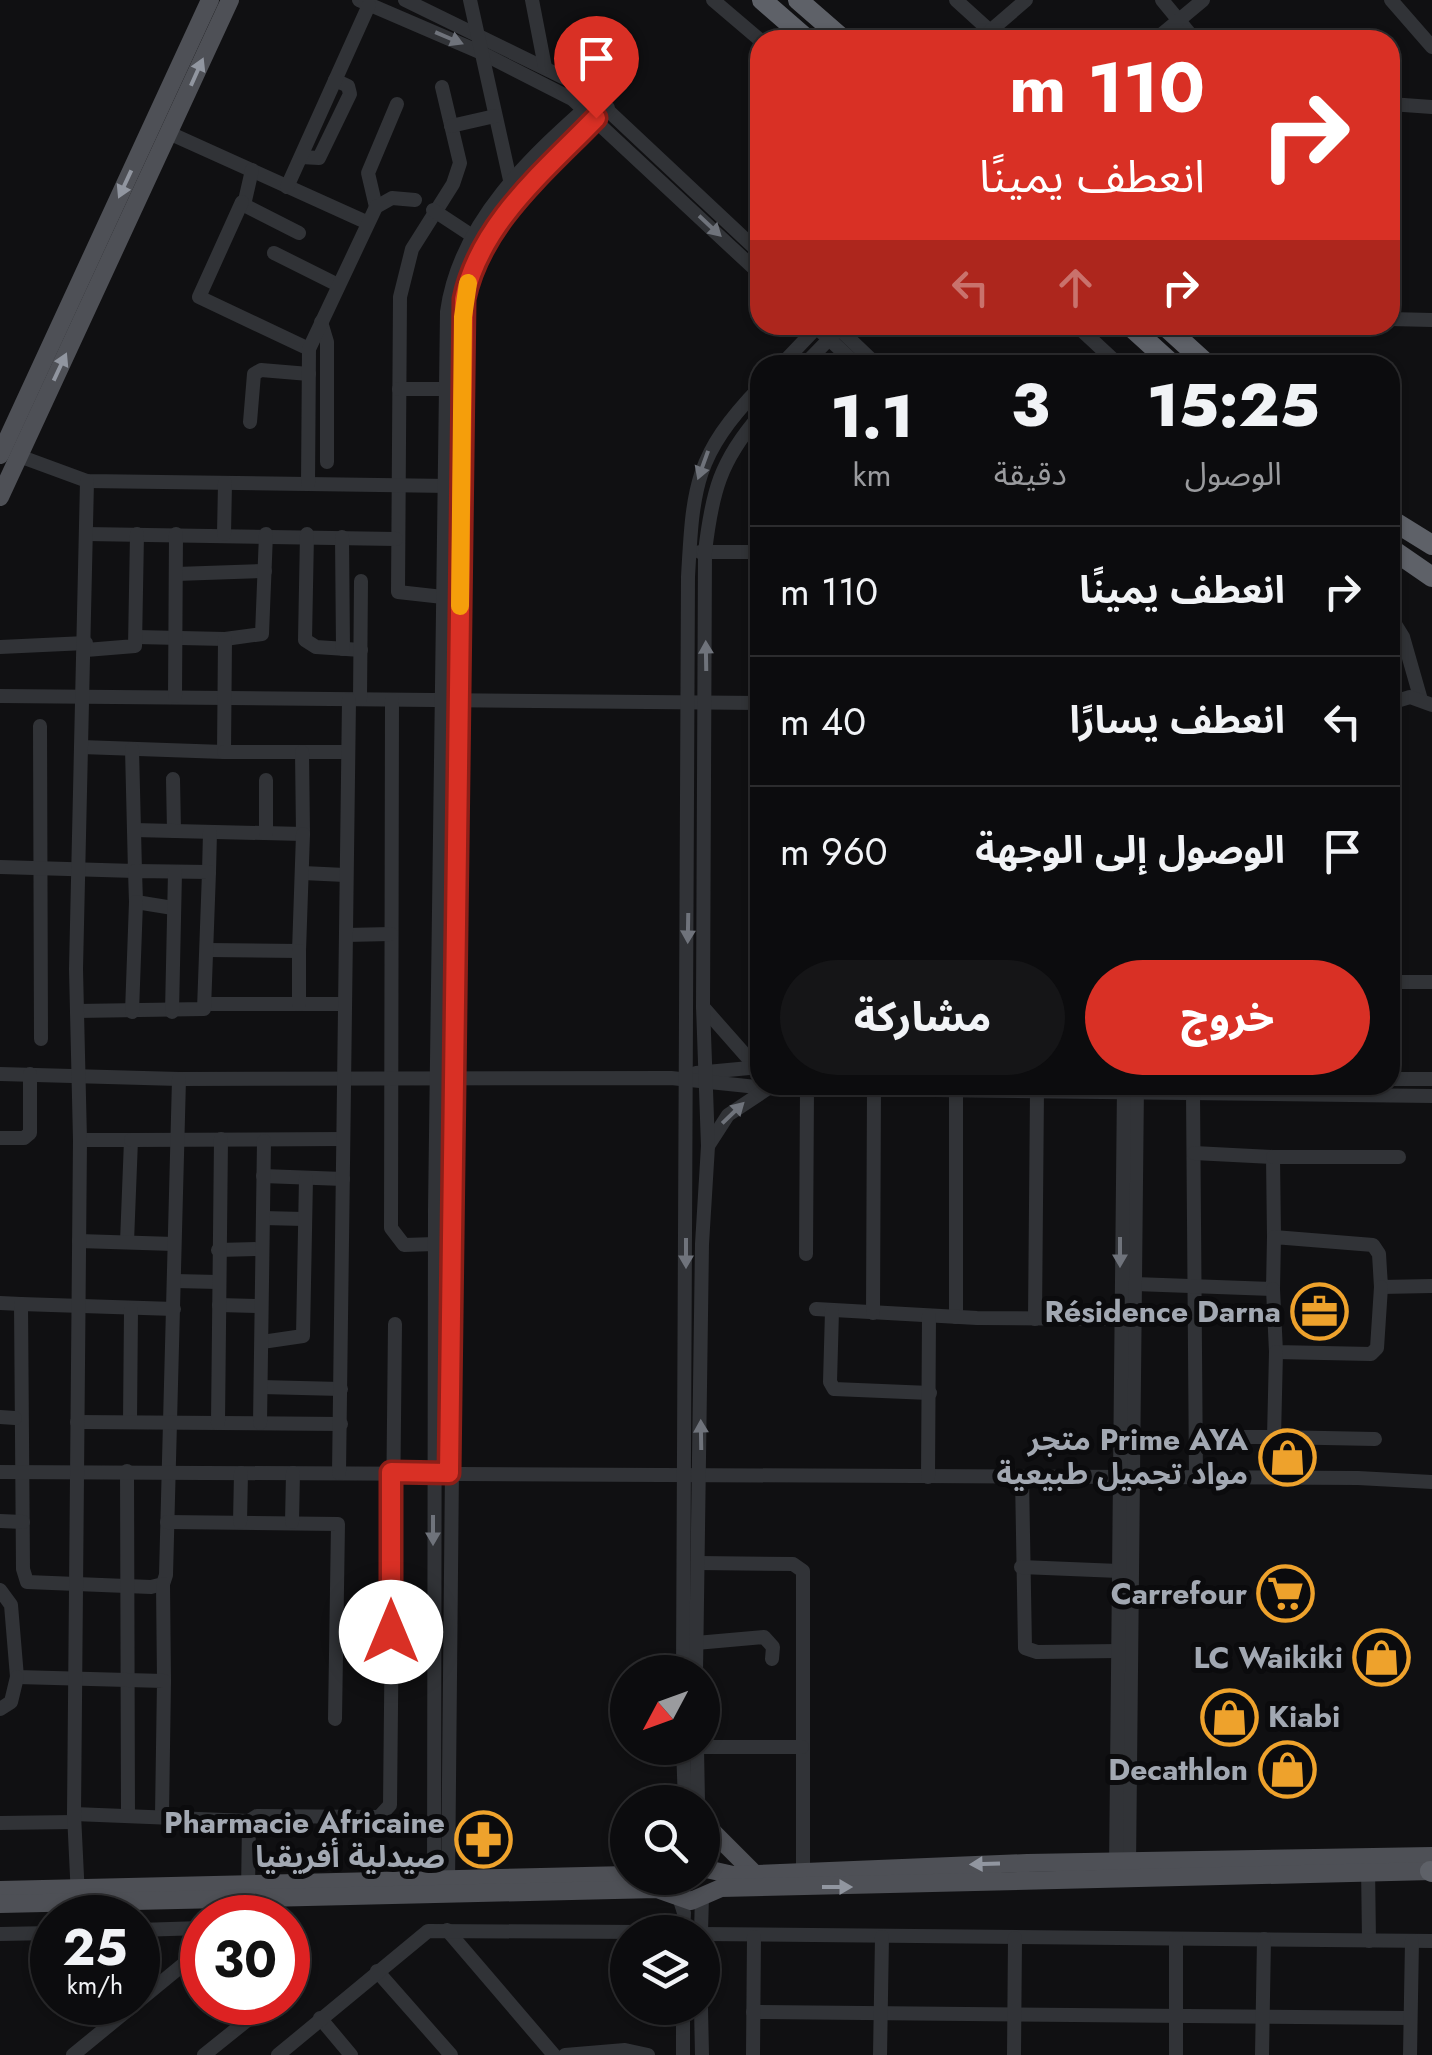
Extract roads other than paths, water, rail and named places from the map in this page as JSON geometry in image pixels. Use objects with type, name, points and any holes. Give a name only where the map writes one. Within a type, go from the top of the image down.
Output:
[{"type":"highway","points":[[762,0],[796,30]]},
{"type":"highway","points":[[798,0],[832,30]]},
{"type":"highway","points":[[1140,335],[1162,355]]},
{"type":"highway","points":[[1175,335],[1197,355]]},
{"type":"highway","points":[[1400,524],[1432,545]]},
{"type":"highway","points":[[1400,555],[1430,575]]},
{"type":"main road","points":[[0,498],[14,453],[210,0]]},
{"type":"main road","points":[[14,453],[230,0]]},
{"type":"main road","points":[[720,1839],[755,1874]]},
{"type":"main road","points":[[720,1871],[755,1874],[803,1870],[1431,1867]]},
{"type":"main road","points":[[720,1888],[1122,1870]]},
{"type":"main road","points":[[160,1897],[610,1875]]},
{"type":"main road","points":[[441,1886],[610,1888]]},
{"type":"main road","points":[[0,1890],[30,1895]]},
{"type":"main road","points":[[0,1904],[30,1904]]},
{"type":"street","points":[[404,0],[545,67],[750,244]]},
{"type":"street","points":[[470,0],[515,192]]},
{"type":"street","points":[[532,0],[545,67]]},
{"type":"street","points":[[713,0],[750,31]]},
{"type":"street","points":[[956,0],[988,30]]},
{"type":"street","points":[[1000,30],[1026,0]]},
{"type":"street","points":[[1162,0],[1188,30]]},
{"type":"street","points":[[1167,30],[1203,0]]},
{"type":"street","points":[[1392,0],[1432,47]]},
{"type":"street","points":[[288,186],[364,2],[482,52],[596,108],[750,264]]},
{"type":"street","points":[[442,87],[459,171],[412,248],[403,278],[396,539],[398,592],[443,597]]},
{"type":"street","points":[[376,208],[368,173],[397,104]]},
{"type":"street","points":[[1400,105],[1432,107]]},
{"type":"street","points":[[452,698],[443,597],[444,389],[449,296],[471,235],[488,224],[596,108]]},
{"type":"street","points":[[452,126],[495,116]]},
{"type":"street","points":[[169,133],[366,222]]},
{"type":"street","points":[[252,170],[242,202],[198,297],[309,349]]},
{"type":"street","points":[[308,484],[309,349],[366,222],[376,208],[392,198],[415,200]]},
{"type":"street","points":[[242,202],[298,233]]},
{"type":"street","points":[[433,210],[471,235]]},
{"type":"street","points":[[441,1886],[449,1473],[446,1077],[452,698],[464,299],[488,224]]},
{"type":"street","points":[[274,253],[338,285]]},
{"type":"street","points":[[1400,319],[1432,320]]},
{"type":"street","points":[[321,322],[327,342],[328,462]]},
{"type":"street","points":[[790,355],[809,335]]},
{"type":"street","points":[[813,355],[831,335]]},
{"type":"street","points":[[843,335],[866,355]]},
{"type":"street","points":[[1087,335],[1108,355]]},
{"type":"street","points":[[250,422],[254,374],[309,374]]},
{"type":"street","points":[[399,388],[444,389]]},
{"type":"street","points":[[696,1655],[698,477],[710,447],[750,399]]},
{"type":"street","points":[[697,552],[721,469],[750,426]]},
{"type":"street","points":[[308,430],[327,430]]},
{"type":"street","points":[[14,453],[82,479],[461,486]]},
{"type":"street","points":[[77,1895],[74,1586],[80,1140],[76,1011],[86,646],[82,479]]},
{"type":"street","points":[[224,534],[225,483]]},
{"type":"street","points":[[86,534],[307,534],[396,539]]},
{"type":"street","points":[[0,647],[131,649],[136,636],[137,534]]},
{"type":"street","points":[[176,534],[176,696]]},
{"type":"street","points":[[136,636],[225,639],[264,632],[266,534]]},
{"type":"street","points":[[307,534],[304,640],[309,645],[360,650]]},
{"type":"street","points":[[342,537],[343,649]]},
{"type":"street","points":[[697,552],[750,552]]},
{"type":"street","points":[[176,574],[265,571]]},
{"type":"street","points":[[338,1473],[347,752],[360,650],[361,581]]},
{"type":"street","points":[[1400,632],[1426,702],[1400,703]]},
{"type":"street","points":[[224,752],[225,639]]},
{"type":"street","points":[[0,696],[750,703]]},
{"type":"street","points":[[392,700],[391,1228],[404,1246],[435,1244]]},
{"type":"street","points":[[684,1655],[708,1146],[697,1078],[703,1006],[698,703]]},
{"type":"street","points":[[40,726],[44,869],[40,1039]]},
{"type":"street","points":[[81,747],[347,752]]},
{"type":"street","points":[[132,749],[136,902],[132,1012]]},
{"type":"street","points":[[299,1004],[302,752]]},
{"type":"street","points":[[173,779],[174,832]]},
{"type":"street","points":[[266,780],[266,833]]},
{"type":"street","points":[[134,830],[303,834]]},
{"type":"street","points":[[76,1011],[172,1012],[202,1010],[207,1004],[210,832]]},
{"type":"street","points":[[0,868],[210,872]]},
{"type":"street","points":[[172,1012],[174,872]]},
{"type":"street","points":[[303,872],[345,875]]},
{"type":"street","points":[[136,902],[174,908]]},
{"type":"street","points":[[346,934],[391,934]]},
{"type":"street","points":[[208,950],[299,951]]},
{"type":"street","points":[[1400,982],[1432,982]]},
{"type":"street","points":[[207,1004],[345,1004]]},
{"type":"street","points":[[703,1006],[750,1058]]},
{"type":"street","points":[[697,1078],[750,1068]]},
{"type":"street","points":[[0,1074],[179,1079],[697,1078],[750,1086]]},
{"type":"street","points":[[0,1138],[24,1138],[30,1133],[30,1074]]},
{"type":"street","points":[[441,1886],[433,1472],[435,1244],[446,1077]]},
{"type":"street","points":[[162,1815],[163,1584],[173,1422],[179,1079]]},
{"type":"street","points":[[1400,1079],[1432,1079]]},
{"type":"street","points":[[708,1146],[728,1115],[757,1095]]},
{"type":"street","points":[[806,1254],[808,1095]]},
{"type":"street","points":[[873,1313],[874,1095]]},
{"type":"street","points":[[956,1095],[956,1317]]},
{"type":"street","points":[[1035,1318],[1038,1095]]},
{"type":"street","points":[[1122,1870],[1119,1570],[1135,1284],[1130,1095]]},
{"type":"street","points":[[1122,1870],[1125,1479],[1120,1319],[1130,1095]]},
{"type":"street","points":[[1193,1095],[1196,1479]]},
{"type":"street","points":[[1352,1095],[1432,1096]]},
{"type":"street","points":[[80,1140],[343,1140]]},
{"type":"street","points":[[127,1242],[132,1140]]},
{"type":"street","points":[[218,1423],[221,1140]]},
{"type":"street","points":[[260,1423],[264,1141]]},
{"type":"street","points":[[1194,1153],[1399,1157]]},
{"type":"street","points":[[1272,1157],[1274,1437]]},
{"type":"street","points":[[264,1176],[343,1179]]},
{"type":"street","points":[[262,1342],[303,1336],[306,1178]]},
{"type":"street","points":[[263,1218],[304,1219]]},
{"type":"street","points":[[1274,1237],[1373,1245],[1379,1254],[1380,1287],[1374,1352],[1276,1352]]},
{"type":"street","points":[[78,1241],[174,1244]]},
{"type":"street","points":[[218,1250],[262,1249]]},
{"type":"street","points":[[175,1281],[218,1282]]},
{"type":"street","points":[[1135,1284],[1272,1290]]},
{"type":"street","points":[[1380,1287],[1432,1286]]},
{"type":"street","points":[[0,1303],[174,1310]]},
{"type":"street","points":[[21,1304],[25,1580],[74,1586],[163,1584]]},
{"type":"street","points":[[218,1305],[261,1306]]},
{"type":"street","points":[[816,1309],[956,1317],[1120,1319]]},
{"type":"street","points":[[130,1421],[131,1310]]},
{"type":"street","points":[[832,1311],[830,1382],[834,1388],[930,1394]]},
{"type":"street","points":[[928,1477],[929,1316]]},
{"type":"street","points":[[0,1823],[128,1815],[248,1820],[254,1816],[379,1817],[386,1812],[390,1792],[395,1324]]},
{"type":"street","points":[[261,1387],[341,1390]]},
{"type":"street","points":[[77,1422],[340,1424]]},
{"type":"street","points":[[1198,1437],[1375,1440]]},
{"type":"street","points":[[128,1471],[128,1815]]},
{"type":"street","points":[[0,1472],[433,1472],[1432,1482]]},
{"type":"street","points":[[292,1472],[292,1522]]},
{"type":"street","points":[[240,1522],[241,1473]]},
{"type":"street","points":[[1022,1477],[1025,1648],[1037,1652],[1118,1651]]},
{"type":"street","points":[[0,1521],[22,1522]]},
{"type":"street","points":[[167,1522],[334,1522],[339,1527],[335,1719]]},
{"type":"street","points":[[698,1563],[793,1564],[803,1571],[803,1870]]},
{"type":"street","points":[[1021,1567],[1119,1570]]},
{"type":"street","points":[[0,1590],[12,1605],[17,1677],[10,1702],[0,1709]]},
{"type":"street","points":[[696,1643],[764,1637],[773,1647],[772,1659]]},
{"type":"street","points":[[17,1677],[130,1676],[164,1680]]},
{"type":"street","points":[[720,1747],[802,1747]]},
{"type":"street","points":[[248,1820],[248,1891]]},
{"type":"street","points":[[1368,1866],[1369,1940]]},
{"type":"street","points":[[446,1930],[554,2055]]},
{"type":"street","points":[[278,2055],[424,1932],[610,1932]]},
{"type":"street","points":[[0,1934],[30,1933]]},
{"type":"street","points":[[720,1935],[1432,1941]]},
{"type":"street","points":[[880,2055],[882,1937]]},
{"type":"street","points":[[752,2055],[754,1938]]},
{"type":"street","points":[[1014,2055],[1015,1938]]},
{"type":"street","points":[[1176,1939],[1176,2055]]},
{"type":"street","points":[[1262,2055],[1264,1939]]},
{"type":"street","points":[[1410,2055],[1412,1941]]},
{"type":"street","points":[[73,2055],[180,1967]]},
{"type":"street","points":[[377,1971],[451,2055]]},
{"type":"street","points":[[753,2012],[1410,2018]]},
{"type":"street","points":[[320,2018],[352,2055]]},
{"type":"street","points":[[204,2055],[241,2025]]},
{"type":"street","points":[[682,2025],[682,2055]]},
{"type":"street","points":[[702,2025],[702,2055]]},
{"type":"street","points":[[569,2054],[625,2050],[648,2055]]},
{"type":"place","name":"Résidence Darna","points":[[1320,1312]]},
{"type":"place","name":"متجر Prime AYA مواد تجميل طبيعية","points":[[1287,1457]]},
{"type":"place","name":"Carrefour","points":[[1286,1594]]},
{"type":"place","name":"LC Waikiki","points":[[1382,1658]]},
{"type":"place","name":"Kiabi","points":[[1229,1717]]},
{"type":"place","name":"Decathlon","points":[[1287,1770]]},
{"type":"place","name":"Pharmacie Africaine صيدلية أفريقيا","points":[[484,1840]]}]
